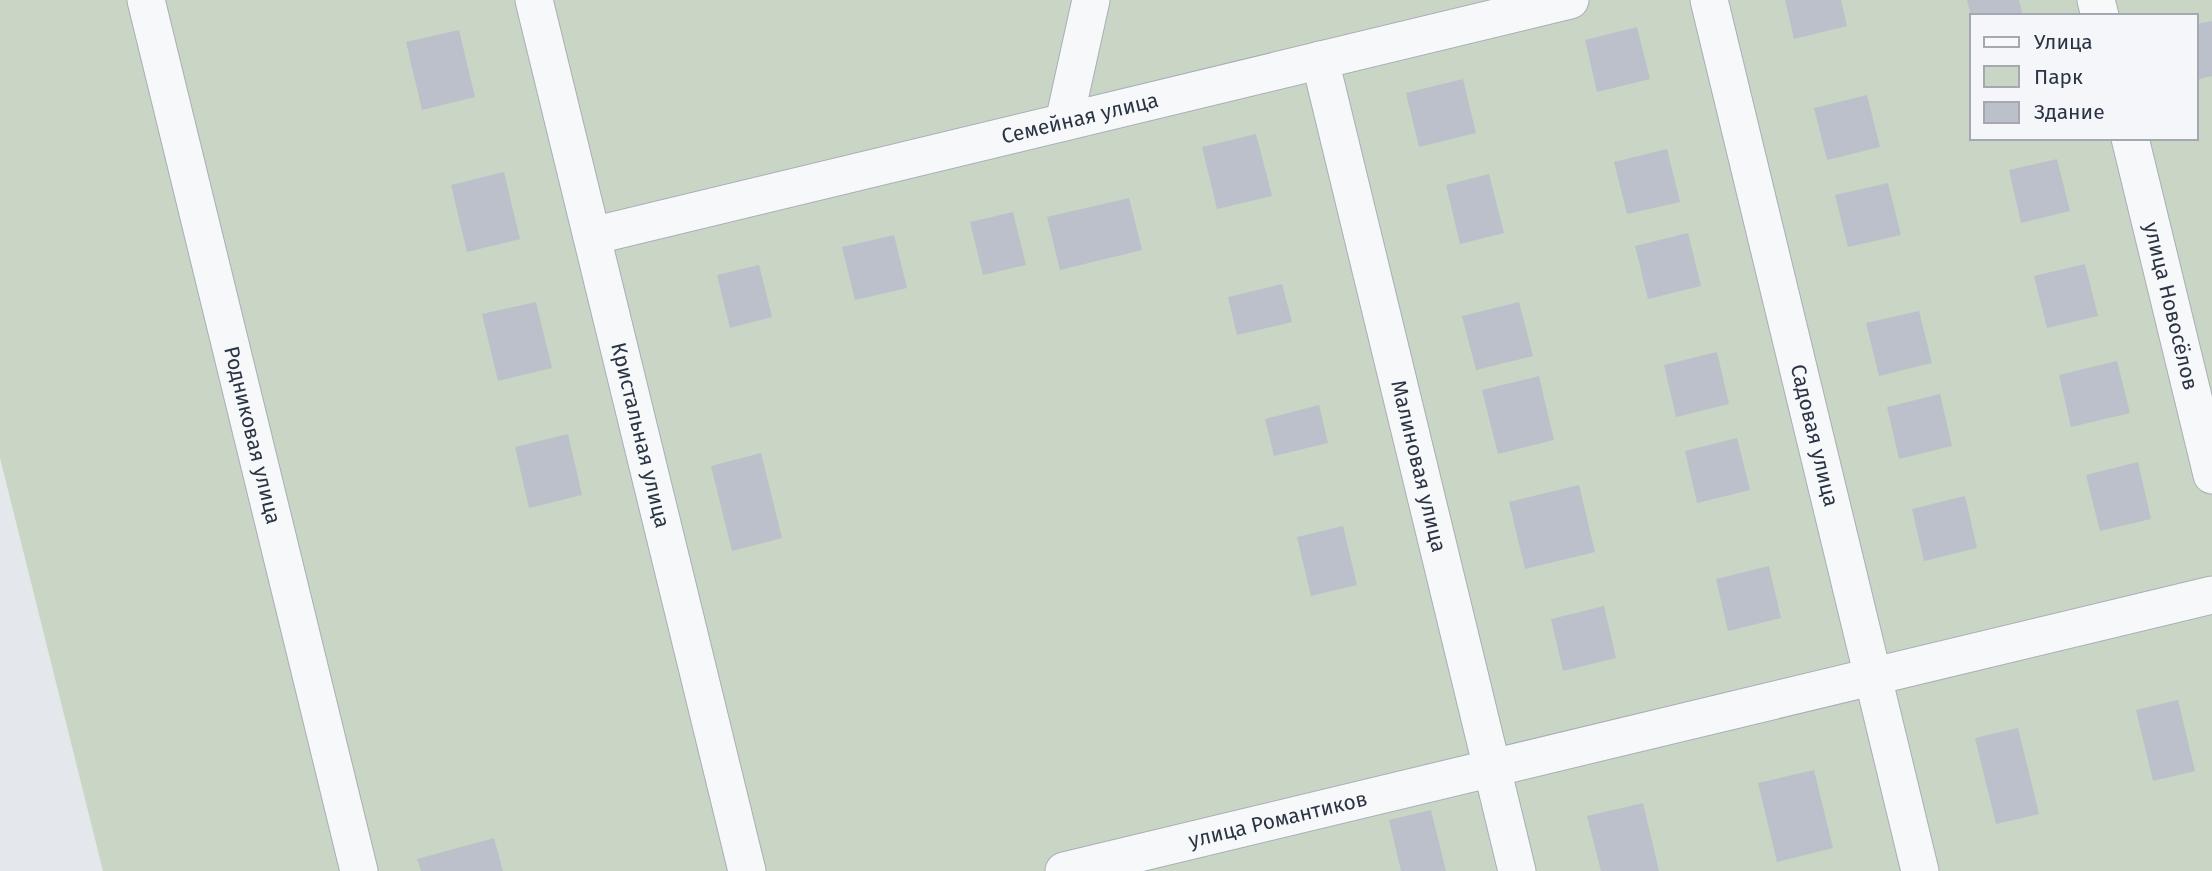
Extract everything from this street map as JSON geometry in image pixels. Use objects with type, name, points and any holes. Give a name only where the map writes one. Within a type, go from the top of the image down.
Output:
[{"type":"street","name":"Родниковая улица","points":[[146,0],[359,871]]},
{"type":"street","name":"Кристальная улица","points":[[534,0],[747,871]]},
{"type":"street","points":[[1064,122],[1091,0]]},
{"type":"street","name":"Семейная улица","points":[[592,236],[1570,0]]},
{"type":"street","name":"Садовая улица","points":[[1709,0],[1920,871]]},
{"type":"street","name":"Малиновая улица","points":[[1320,60],[1517,871]]},
{"type":"street","name":"улица Новосёлов","points":[[2130,140],[2212,475]]},
{"type":"street","name":"улица Романтиков","points":[[1064,871],[2212,595]]},
{"type":"green space","points":[[0,0],[2212,0],[2212,871],[103,871],[0,458]]},
{"type":"building","points":[[1785,0],[1841,0],[1847,26],[1794,39]]},
{"type":"building","points":[[1967,0],[2019,0],[2022,14],[1970,14]]},
{"type":"building","points":[[2212,21],[2212,76],[2198,80],[2198,24]]},
{"type":"building","points":[[1637,27],[1650,79],[1597,92],[1585,40]]},
{"type":"building","points":[[459,30],[475,97],[422,110],[406,42]]},
{"type":"building","points":[[1463,79],[1476,133],[1419,147],[1406,93]]},
{"type":"building","points":[[1867,95],[1880,147],[1827,160],[1814,108]]},
{"type":"building","points":[[1256,134],[1272,196],[1217,209],[1202,147]]},
{"type":"building","points":[[1667,149],[1680,202],[1627,214],[1614,162]]},
{"type":"building","points":[[2057,159],[2070,211],[2021,223],[2009,170]]},
{"type":"building","points":[[504,172],[520,239],[467,252],[451,185]]},
{"type":"building","points":[[1489,174],[1504,233],[1460,244],[1446,185]]},
{"type":"building","points":[[1888,183],[1901,235],[1848,247],[1835,195]]},
{"type":"building","points":[[1129,198],[1142,250],[1060,270],[1047,217]]},
{"type":"building","points":[[1013,212],[1026,265],[983,275],[970,222]]},
{"type":"building","points":[[1688,233],[1701,286],[1648,299],[1635,246]]},
{"type":"building","points":[[894,235],[907,288],[855,300],[842,247]]},
{"type":"building","points":[[2085,264],[2098,316],[2047,328],[2034,276]]},
{"type":"building","points":[[759,265],[772,317],[730,328],[717,275]]},
{"type":"building","points":[[1282,284],[1292,322],[1237,335],[1228,297]]},
{"type":"building","points":[[536,302],[552,368],[498,381],[482,314]]},
{"type":"building","points":[[1519,302],[1533,356],[1476,370],[1462,316]]},
{"type":"building","points":[[1919,311],[1932,363],[1879,376],[1866,323]]},
{"type":"building","points":[[1717,352],[1729,404],[1676,417],[1664,365]]},
{"type":"building","points":[[2117,361],[2130,413],[2071,427],[2059,375]]},
{"type":"building","points":[[1539,376],[1554,440],[1498,454],[1482,390]]},
{"type":"building","points":[[1940,394],[1952,446],[1899,459],[1887,407]]},
{"type":"building","points":[[1319,405],[1328,443],[1274,456],[1265,419]]},
{"type":"building","points":[[568,434],[582,495],[529,508],[515,447]]},
{"type":"building","points":[[1737,438],[1750,490],[1697,503],[1685,451]]},
{"type":"building","points":[[761,453],[782,538],[732,551],[711,466]]},
{"type":"building","points":[[2138,462],[2151,519],[2100,531],[2086,475]]},
{"type":"building","points":[[1579,485],[1595,552],[1525,569],[1509,502]]},
{"type":"building","points":[[1965,496],[1977,548],[1924,561],[1912,509]]},
{"type":"building","points":[[1343,526],[1357,585],[1311,596],[1297,537]]},
{"type":"building","points":[[1769,566],[1781,618],[1728,631],[1716,579]]},
{"type":"building","points":[[1604,606],[1616,658],[1563,671],[1551,619]]},
{"type":"building","points":[[2178,700],[2195,771],[2153,781],[2136,710]]},
{"type":"building","points":[[2018,728],[2039,814],[1996,824],[1975,738]]},
{"type":"building","points":[[1814,770],[1833,848],[1777,862],[1758,783]]},
{"type":"building","points":[[1643,803],[1659,871],[1601,871],[1587,816]]},
{"type":"building","points":[[1431,810],[1446,871],[1401,871],[1389,820]]},
{"type":"building","points":[[494,838],[503,871],[421,871],[417,859]]}]
